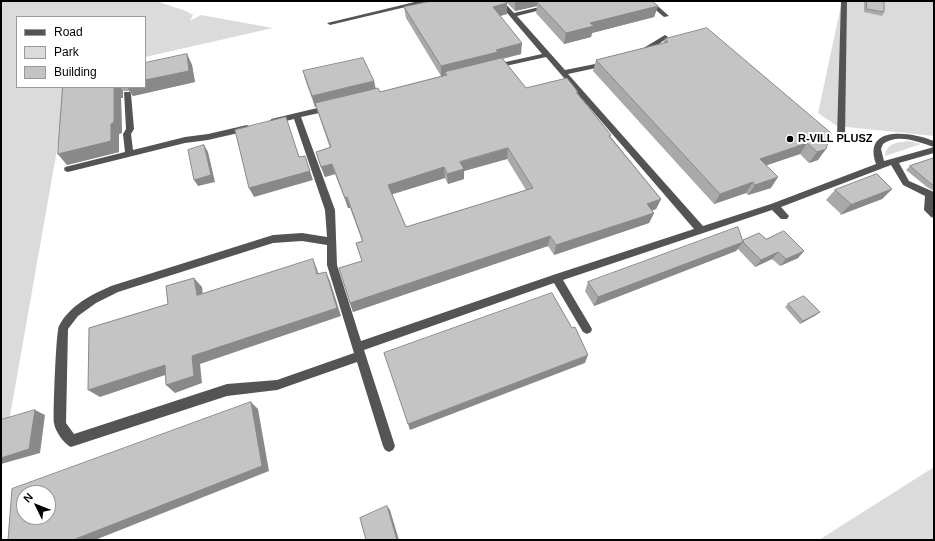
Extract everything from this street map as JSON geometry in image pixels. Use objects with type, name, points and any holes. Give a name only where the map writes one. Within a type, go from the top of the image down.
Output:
[{"type":"street","points":[[330,23],[428,1]]},
{"type":"street","points":[[500,1],[701,230]]},
{"type":"street","points":[[512,15],[573,1]]},
{"type":"street","points":[[648,1],[666,16]]},
{"type":"street","points":[[841,136],[844,1]]},
{"type":"street","points":[[630,58],[638,56],[665,37]]},
{"type":"street","points":[[485,70],[547,55]]},
{"type":"street","points":[[562,73],[615,61]]},
{"type":"street","points":[[128,94],[130,129],[128,134],[129,154]]},
{"type":"street","points":[[268,123],[335,106]]},
{"type":"street","points":[[297,116],[330,210],[332,265],[389,446]]},
{"type":"street","points":[[68,169],[185,140],[208,137],[253,126]]},
{"type":"street","points":[[879,165],[877,148],[886,138],[896,136],[917,138],[934,144]]},
{"type":"street","points":[[332,242],[302,237],[273,239],[115,289],[92,300],[74,313],[63,328],[60,424],[71,440],[227,390],[277,385],[359,352],[556,278],[774,206],[879,165],[934,150]]},
{"type":"street","points":[[894,162],[906,183],[932,196],[929,210],[934,214]]},
{"type":"street","points":[[774,206],[784,216]]},
{"type":"street","points":[[556,278],[587,329]]},
{"type":"green space","points":[[1,1],[156,1],[186,11],[193,15],[190,21],[201,15],[273,28],[146,57],[146,16],[16,16],[16,88],[68,88],[1,467]]},
{"type":"green space","points":[[842,1],[934,1],[934,136],[837,126],[818,113]]},
{"type":"green space","points":[[909,141],[921,144],[885,156],[890,146]]},
{"type":"green space","points":[[934,467],[934,540],[819,540]]},
{"type":"building","points":[[432,1],[505,1],[507,3],[493,7],[522,43],[496,50],[498,52],[441,66],[404,7]]},
{"type":"building","points":[[652,1],[658,6],[590,23],[594,26],[566,33],[537,2]]},
{"type":"building","points":[[867,1],[884,1],[884,12],[867,9]]},
{"type":"building","points":[[707,28],[831,133],[826,149],[817,152],[807,143],[760,159],[778,177],[755,185],[753,182],[720,194],[596,60],[668,42],[665,39]]},
{"type":"building","points":[[187,54],[189,71],[146,80],[146,63]]},
{"type":"building","points":[[363,58],[374,81],[312,96],[303,71]]},
{"type":"building","points":[[502,58],[526,88],[567,78],[578,92],[576,92],[611,135],[609,136],[661,199],[647,204],[654,213],[556,245],[550,236],[350,303],[339,268],[362,261],[356,243],[363,241],[347,197],[345,198],[332,164],[321,167],[316,152],[331,147],[315,103],[378,88],[380,92],[447,75],[445,72]],"holes":[[[508,148],[533,188],[406,227],[388,185],[444,167],[447,174],[464,169],[460,162]]]},
{"type":"building","points":[[63,88],[114,88],[114,122],[111,124],[111,141],[58,154]]},
{"type":"building","points":[[286,117],[299,157],[305,156],[310,171],[249,188],[235,130]]},
{"type":"building","points":[[204,145],[211,175],[194,180],[188,150]]},
{"type":"building","points":[[934,158],[934,185],[910,166]]},
{"type":"building","points":[[877,174],[892,189],[850,205],[851,204],[835,190]]},
{"type":"building","points":[[738,227],[743,242],[598,297],[588,282]]},
{"type":"building","points":[[784,231],[804,251],[786,259],[778,252],[761,260],[743,242],[743,240],[759,233],[766,239]]},
{"type":"building","points":[[313,259],[317,274],[326,272],[337,308],[192,356],[194,376],[166,385],[165,365],[88,390],[89,328],[168,304],[166,286],[194,278],[197,295]]},
{"type":"building","points":[[552,293],[572,328],[575,327],[588,355],[408,424],[384,353]]},
{"type":"building","points":[[804,296],[820,312],[803,321],[788,304]]},
{"type":"building","points":[[251,402],[262,466],[73,540],[8,540],[12,489],[16,488],[16,525],[56,525],[56,485],[23,485]]},
{"type":"building","points":[[35,410],[29,449],[1,458],[1,420]]},
{"type":"building","points":[[387,506],[397,540],[366,540],[360,518]]},
{"type":"place","name":"R-VILL PLUSZ","points":[[790,139]]}]
